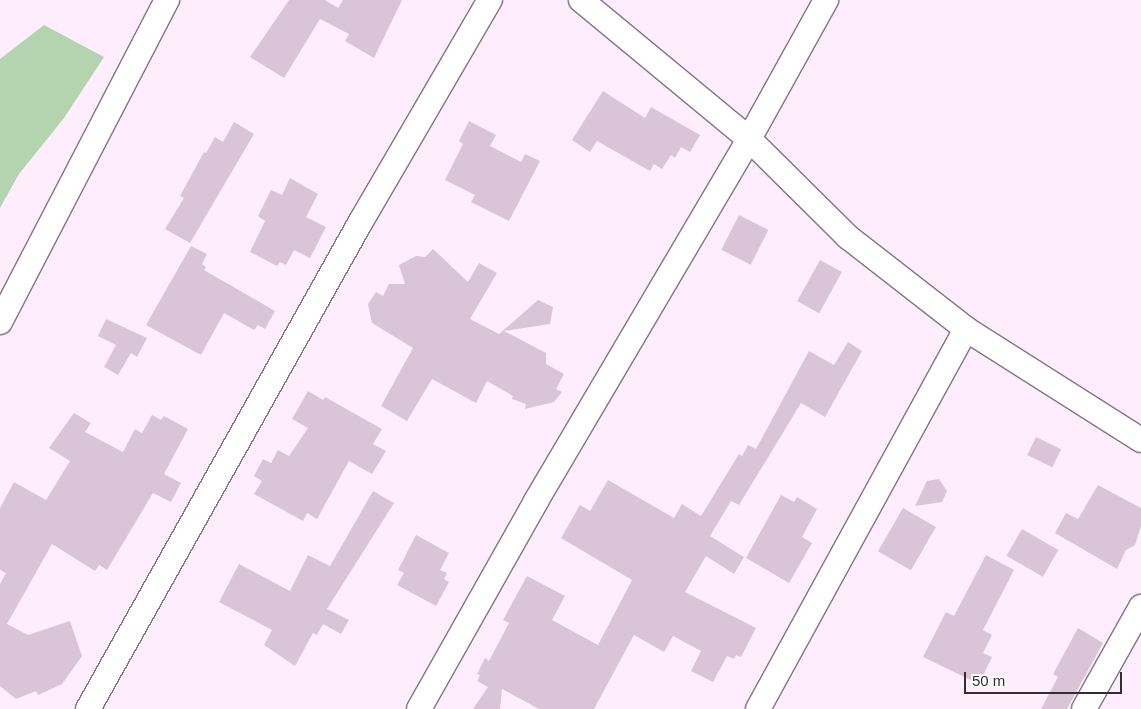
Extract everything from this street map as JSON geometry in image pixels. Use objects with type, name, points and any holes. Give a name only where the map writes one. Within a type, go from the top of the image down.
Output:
[{"type":"street","points":[[0,322],[167,0]]},
{"type":"street","points":[[88,709],[360,223],[490,0]]},
{"type":"street","points":[[581,0],[684,83],[749,139],[848,237],[966,329],[1141,440]]},
{"type":"street","points":[[419,709],[536,501],[749,139],[826,0]]},
{"type":"street","points":[[758,709],[858,532],[966,329]]},
{"type":"street","points":[[1084,709],[1141,607]]},
{"type":"green space","points":[[44,25],[104,57],[64,118],[19,174],[0,208],[0,59]]},
{"type":"building","points":[[289,0],[325,0],[338,8],[343,0],[402,0],[374,58],[345,41],[349,34],[320,19],[284,78],[250,57]]},
{"type":"building","points":[[603,91],[645,118],[651,107],[700,135],[690,152],[681,147],[675,158],[671,155],[662,169],[654,164],[650,171],[597,141],[590,152],[572,140]]},
{"type":"building","points":[[469,121],[496,135],[490,146],[521,162],[525,154],[540,161],[509,221],[471,202],[475,195],[445,180],[463,144],[459,141]]},
{"type":"building","points":[[234,122],[254,134],[190,243],[165,229],[184,198],[180,196],[204,152],[206,153],[215,137],[223,142]]},
{"type":"building","points":[[290,178],[318,194],[306,217],[326,227],[310,258],[294,250],[286,265],[280,262],[277,266],[250,252],[265,221],[258,216],[271,190],[282,195]]},
{"type":"building","points":[[739,215],[768,230],[751,265],[721,250]]},
{"type":"building","points":[[191,246],[207,254],[202,264],[206,267],[204,270],[275,311],[265,329],[258,325],[254,330],[224,313],[201,355],[146,325]]},
{"type":"building","points":[[433,249],[468,282],[479,263],[497,273],[470,319],[499,334],[538,300],[553,307],[550,324],[504,331],[546,353],[546,364],[564,374],[556,389],[562,392],[554,402],[525,409],[526,404],[512,399],[513,396],[487,381],[476,403],[432,379],[407,421],[381,406],[413,348],[372,323],[368,304],[376,292],[383,296],[389,284],[405,284],[399,265],[416,256],[425,257]]},
{"type":"building","points":[[820,260],[842,272],[819,313],[797,301]]},
{"type":"building","points":[[106,319],[147,338],[137,357],[131,353],[118,375],[104,367],[116,345],[98,336]]},
{"type":"building","points":[[848,342],[862,351],[825,417],[801,403],[739,505],[731,501],[710,536],[744,557],[734,574],[706,556],[685,592],[756,628],[741,657],[736,655],[734,659],[727,656],[713,682],[691,671],[701,651],[673,636],[664,652],[634,635],[594,709],[539,709],[502,689],[500,709],[473,709],[488,687],[477,681],[480,675],[477,674],[485,658],[489,661],[509,623],[503,620],[527,576],[565,596],[552,620],[598,645],[632,580],[561,538],[580,505],[590,511],[608,480],[674,518],[682,504],[701,516],[739,454],[742,456],[748,445],[756,449],[809,351],[834,365]]},
{"type":"building","points":[[308,391],[323,400],[325,397],[382,429],[373,444],[386,451],[372,474],[349,461],[317,519],[307,513],[303,521],[254,494],[262,481],[254,476],[263,459],[271,463],[278,450],[289,456],[308,428],[292,419]]},
{"type":"building","points":[[74,413],[91,423],[85,432],[123,452],[135,429],[142,433],[152,415],[161,420],[164,416],[188,429],[164,474],[181,483],[171,502],[153,493],[107,570],[99,565],[95,571],[52,544],[7,624],[28,635],[70,621],[82,656],[62,684],[38,695],[36,691],[16,699],[0,686],[0,584],[6,573],[0,570],[0,508],[14,482],[46,500],[70,461],[49,448]]},
{"type":"building","points":[[1036,437],[1061,449],[1052,467],[1027,455]]},
{"type":"building","points":[[939,479],[947,491],[942,502],[915,506],[927,481]]},
{"type":"building","points":[[1098,485],[1141,508],[1141,526],[1135,545],[1126,550],[1117,569],[1055,533],[1066,513],[1078,519]]},
{"type":"building","points":[[373,491],[394,503],[327,609],[349,620],[341,634],[323,624],[317,635],[313,633],[295,666],[264,645],[272,630],[219,602],[239,564],[290,591],[308,555],[330,566]]},
{"type":"building","points":[[781,495],[794,502],[797,497],[817,509],[802,537],[812,543],[789,583],[746,558]]},
{"type":"building","points":[[903,508],[936,527],[911,570],[878,551]]},
{"type":"building","points":[[1022,529],[1058,550],[1043,577],[1006,556]]},
{"type":"building","points":[[416,535],[449,553],[440,570],[447,573],[444,579],[449,582],[436,606],[397,585],[404,573],[398,570]]},
{"type":"building","points":[[986,555],[1014,570],[983,630],[992,635],[983,653],[992,657],[979,684],[923,657],[946,612],[954,616]]},
{"type":"building","points":[[1078,628],[1103,643],[1067,709],[1041,709],[1058,677],[1053,674]]}]
